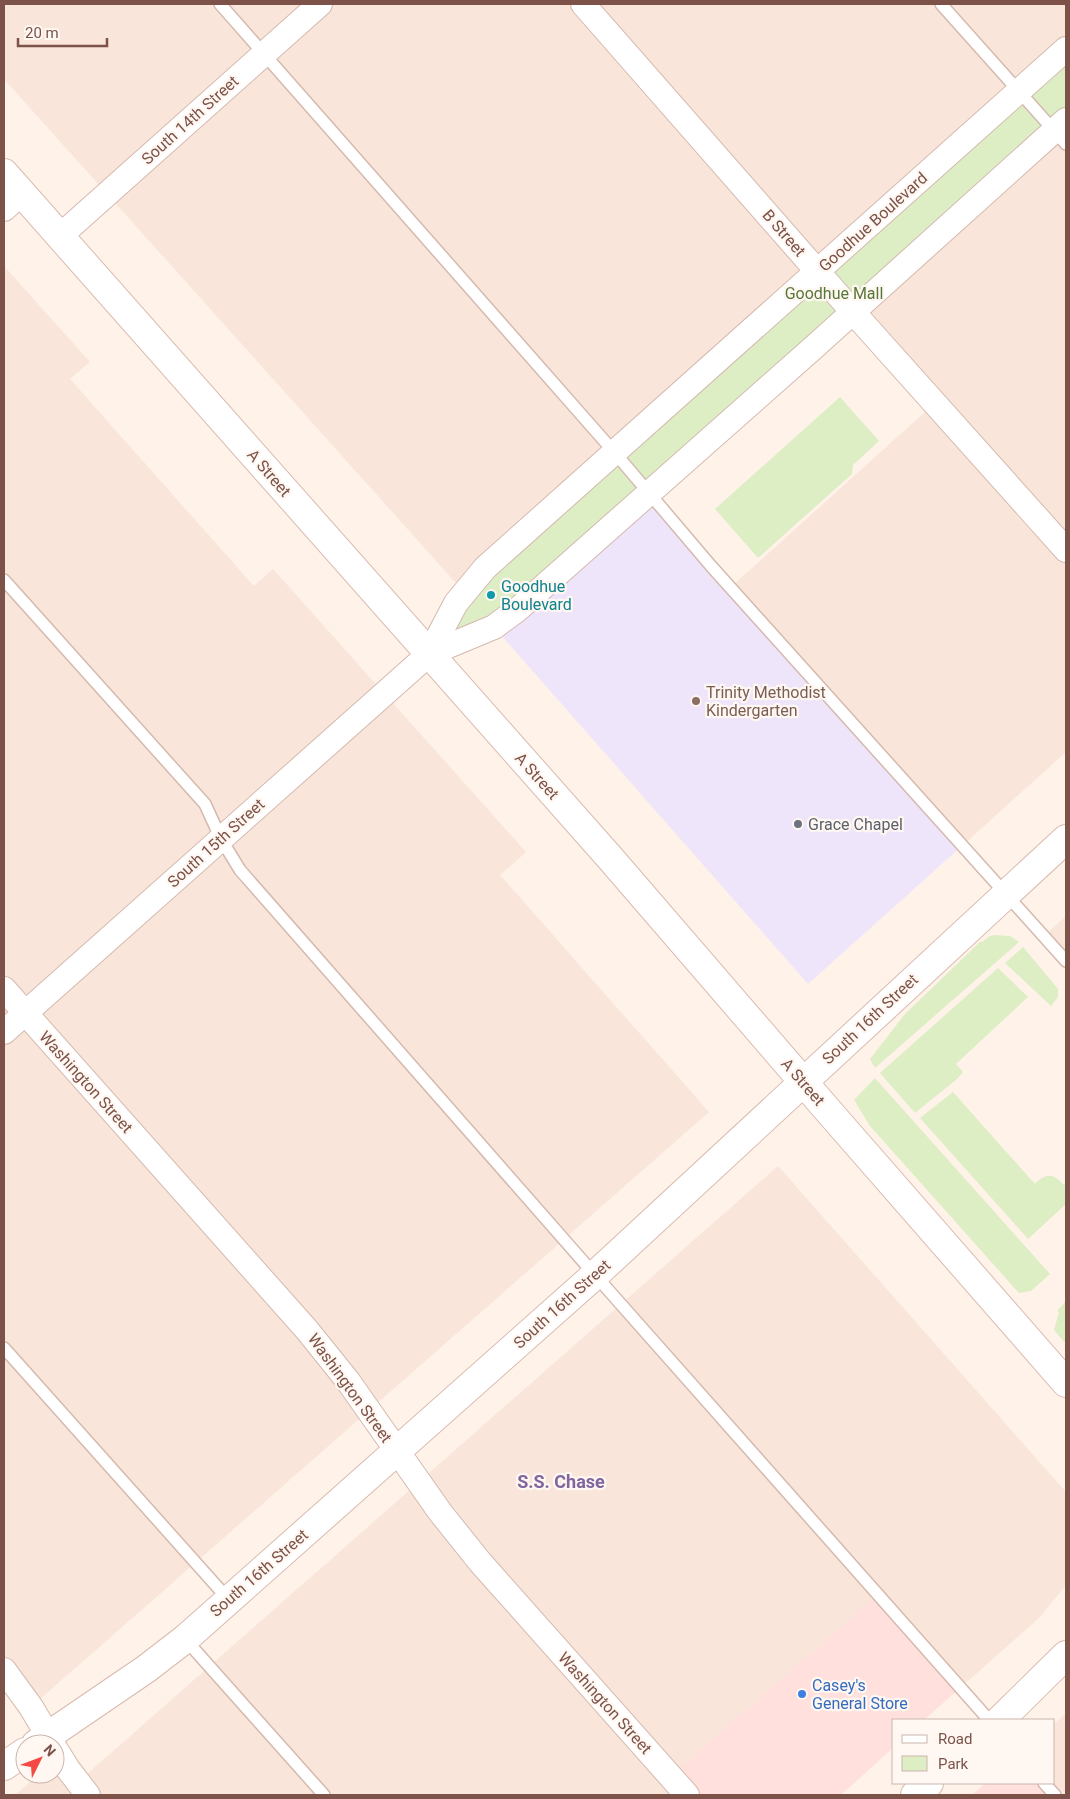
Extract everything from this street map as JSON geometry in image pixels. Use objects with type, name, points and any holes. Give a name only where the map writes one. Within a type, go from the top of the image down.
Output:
[{"type":"main road","name":"A Street","points":[[4,173],[13,201],[60,236],[611,859],[1066,1383]]},
{"type":"main road","name":"South 16th Street","points":[[60,1734],[185,1639],[397,1452],[595,1275],[1066,839]]},
{"type":"main road","points":[[1001,1719],[1066,1654]]},
{"type":"main road","points":[[4,1766],[15,1759]]},
{"type":"main road","points":[[915,1795],[928,1784]]},
{"type":"street","name":"South 14th Street","points":[[60,236],[320,4]]},
{"type":"street","name":"B Street","points":[[583,4],[853,312],[1066,550]]},
{"type":"street","name":"Goodhue Boulevard","points":[[429,654],[456,603],[485,568],[1066,49]]},
{"type":"street","points":[[429,654],[494,627],[517,610],[853,312],[1062,132]]},
{"type":"street","name":"South 15th Street","points":[[4,1032],[429,654]]},
{"type":"street","name":"Washington Street","points":[[4,989],[307,1330],[348,1381],[440,1512],[480,1562],[687,1795]]},
{"type":"street","points":[[4,1670],[31,1707],[44,1734]]},
{"type":"street","points":[[65,1765],[88,1795]]},
{"type":"lane","points":[[220,4],[650,493],[711,566],[1066,961]]},
{"type":"lane","points":[[941,4],[1019,91],[1062,132]]},
{"type":"lane","points":[[4,580],[205,804],[221,839],[240,870],[987,1719]]},
{"type":"lane","points":[[4,1348],[229,1600]]},
{"type":"lane","points":[[185,1639],[324,1795]]},
{"type":"lane","points":[[1045,1784],[1055,1795]]},
{"type":"shaded area","points":[[4,4],[1066,4],[1066,49],[464,592],[4,79]]},
{"type":"shaded area","points":[[1066,120],[1066,752],[963,845],[731,587],[935,403],[853,312]]},
{"type":"shaded area","points":[[4,266],[90,362],[70,379],[254,586],[273,569],[526,852],[500,875],[709,1112],[31,1707],[15,1685],[4,1695]]},
{"type":"shaded area","name":"Trinity Methodist Kindergarten","points":[[650,493],[963,845],[808,984],[494,627]]},
{"type":"shaded area","points":[[1066,916],[1066,961],[1044,936]]},
{"type":"shaded area","points":[[778,1166],[1066,1492],[1066,1585],[1039,1618],[960,1688],[687,1795],[15,1795],[28,1784],[65,1784],[65,1770],[78,1782]]},
{"type":"shaded area","points":[[878,1595],[960,1688],[925,1719],[892,1719],[892,1749],[841,1795],[687,1795],[670,1776]]},
{"type":"shaded area","points":[[1066,1713],[1066,1795],[1055,1795],[1045,1784],[1055,1784],[1055,1723]]},
{"type":"shaded area","points":[[985,1784],[1045,1784],[1055,1795],[972,1795]]},
{"type":"green space","name":"Goodhue Mall","points":[[1066,49],[1066,120],[517,610],[429,654],[448,617]]},
{"type":"green space","points":[[840,397],[879,441],[853,465],[852,474],[758,558],[715,509]]},
{"type":"green space","points":[[995,935],[1010,936],[1019,942],[875,1068],[870,1059],[905,1014],[981,941]]},
{"type":"green space","points":[[1023,947],[1058,989],[1058,997],[1051,1006],[1005,963]]},
{"type":"green space","points":[[998,968],[1028,997],[956,1064],[963,1072],[957,1079],[915,1113],[880,1073]]},
{"type":"green space","points":[[875,1078],[1050,1274],[1031,1291],[1019,1293],[870,1126],[854,1100]]},
{"type":"green space","points":[[953,1092],[1035,1184],[1046,1176],[1056,1178],[1064,1185],[1066,1183],[1066,1204],[1028,1239],[920,1118]]},
{"type":"green space","points":[[1066,1301],[1066,1344],[1054,1330],[1059,1312],[1057,1311]]},
{"type":"place","name":"Goodhue Boulevard","points":[[491,595]]},
{"type":"place","name":"Trinity Methodist Kindergarten","points":[[696,701]]},
{"type":"place","name":"Grace Chapel","points":[[798,824]]},
{"type":"place","name":"Casey's General Store","points":[[802,1694]]},
{"type":"district","name":"S.S. Chase","points":[[561,1481]]}]
